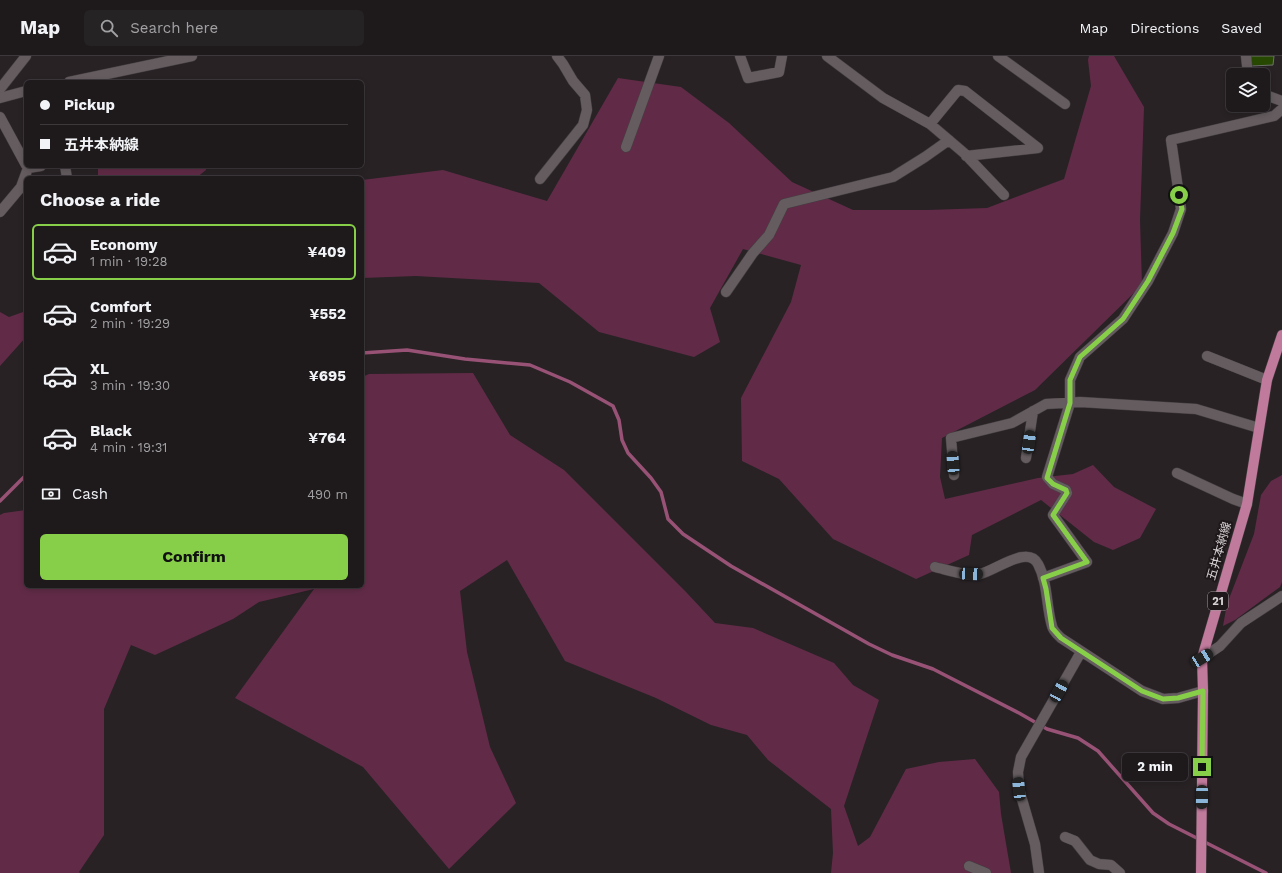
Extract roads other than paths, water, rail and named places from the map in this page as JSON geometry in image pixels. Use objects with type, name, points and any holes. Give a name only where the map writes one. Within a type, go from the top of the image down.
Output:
[{"type":"main road","name":"五井本納線","points":[[1201,873],[1202,658],[1246,504],[1267,380],[1282,335]]},
{"type":"street","points":[[0,89],[26,56]]},
{"type":"street","points":[[78,80],[192,56]]},
{"type":"street","points":[[540,179],[583,125],[587,110],[585,95],[573,81],[557,56]]},
{"type":"street","points":[[626,147],[658,56]]},
{"type":"street","points":[[740,56],[748,78],[779,72],[782,56]]},
{"type":"street","points":[[827,56],[883,98],[930,124],[966,156],[1004,195]]},
{"type":"street","points":[[998,56],[1065,104]]},
{"type":"street","points":[[1246,56],[1247,68]]},
{"type":"street","points":[[930,124],[958,90],[965,91],[1038,148],[966,156]]},
{"type":"street","points":[[0,98],[24,92]]},
{"type":"street","points":[[1270,97],[1282,101]]},
{"type":"street","points":[[1043,578],[1087,562],[1053,515],[1067,493],[1066,490],[1053,484],[1047,478],[1070,403],[1070,380],[1080,357],[1123,319],[1148,281],[1173,233],[1182,209],[1171,140],[1274,116],[1282,109]]},
{"type":"street","points":[[0,117],[24,161]]},
{"type":"street","points":[[726,292],[753,253],[769,235],[784,204],[893,177],[949,140]]},
{"type":"street","points":[[0,212],[23,190]]},
{"type":"street","points":[[1207,356],[1267,380]]},
{"type":"street","points":[[954,475],[951,438],[1012,423],[1046,404],[1080,402],[1196,409],[1259,428]]},
{"type":"street","points":[[1026,458],[1033,411]]},
{"type":"street","points":[[1177,473],[1246,504]]},
{"type":"street","points":[[935,567],[962,574],[980,574],[1018,557],[1030,557],[1036,560],[1040,568],[1046,589],[1052,628],[1061,638],[1142,691],[1163,699],[1178,698],[1203,691]]},
{"type":"street","points":[[1202,658],[1220,646],[1241,623],[1282,596]]},
{"type":"street","points":[[1039,873],[1035,844],[1019,789],[1018,772],[1022,757],[1081,652]]},
{"type":"street","points":[[1066,838],[1075,842],[1090,860],[1099,864],[1112,865],[1120,873]]},
{"type":"street","points":[[969,866],[986,873]]},
{"type":"waterway","points":[[364,353],[407,350],[465,359],[530,365],[570,382],[613,406],[619,420],[622,440],[628,453],[651,478],[661,492],[668,519],[683,534],[731,566],[869,644],[892,655],[933,669],[1047,729],[1078,738],[1098,751],[1153,813],[1169,824],[1266,873]]},
{"type":"waterway","points":[[0,501],[24,477]]}]
